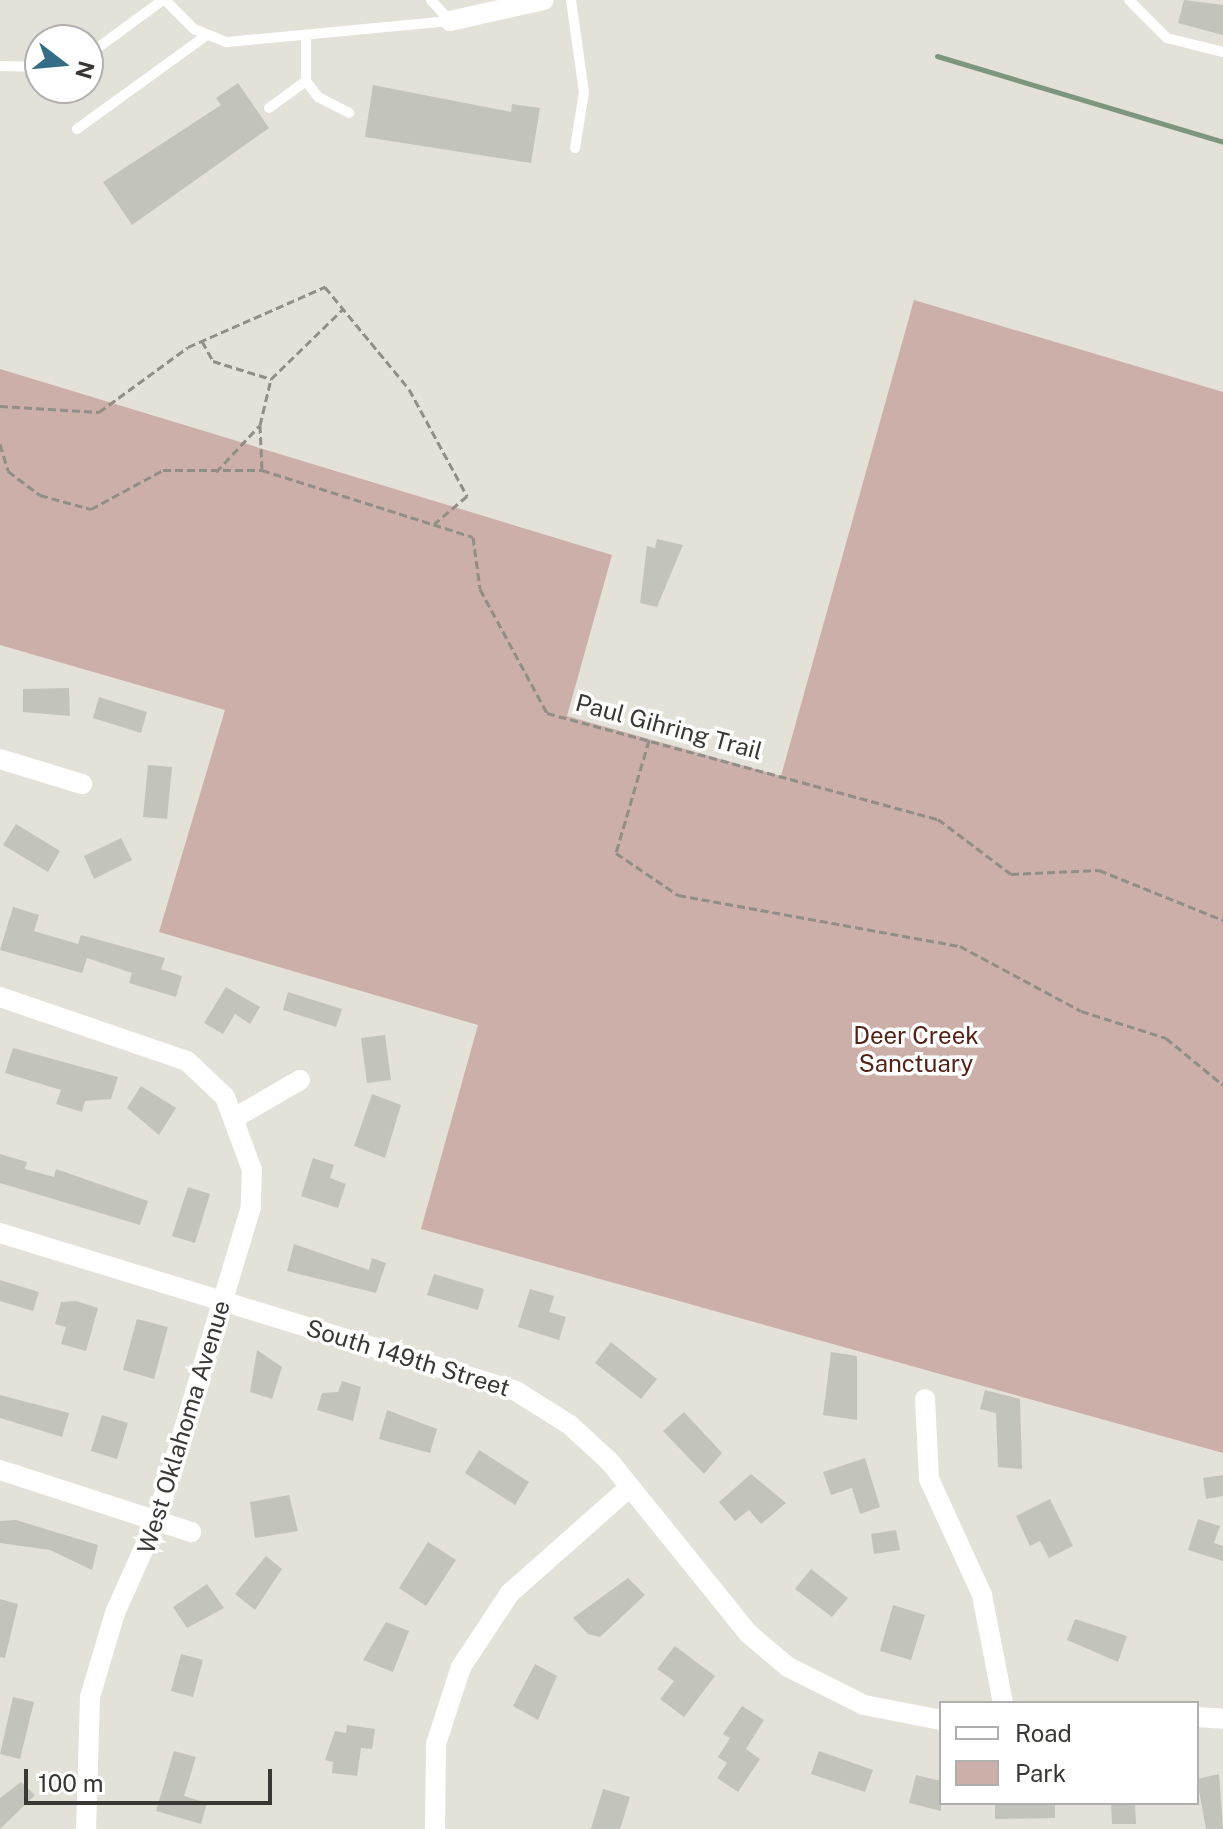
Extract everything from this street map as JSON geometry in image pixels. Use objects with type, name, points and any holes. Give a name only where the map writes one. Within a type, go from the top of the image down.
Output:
[{"type":"street","points":[[450,21],[544,0]]},
{"type":"street","points":[[0,759],[82,784]]},
{"type":"street","points":[[0,997],[171,1051],[211,1081],[236,1117],[300,1080]]},
{"type":"street","name":"West Oklahoma Avenue","points":[[86,1829],[90,1697],[115,1613],[157,1519],[224,1301],[253,1189],[236,1117]]},
{"type":"street","name":"South 149th Street","points":[[0,1233],[516,1391],[570,1425],[630,1487],[749,1634],[788,1667],[864,1705],[939,1720]]},
{"type":"street","points":[[925,1399],[929,1479],[982,1595],[1003,1701]]},
{"type":"street","points":[[0,1470],[191,1532]]},
{"type":"street","points":[[435,1829],[436,1744],[461,1667],[510,1593],[630,1487]]},
{"type":"street","points":[[1199,1717],[1223,1719]]},
{"type":"lane","points":[[104,43],[164,0],[207,35],[227,42],[306,37],[450,21]]},
{"type":"lane","points":[[431,0],[450,21]]},
{"type":"lane","points":[[571,0],[584,92],[575,148]]},
{"type":"lane","points":[[1129,0],[1140,5],[1167,38],[1223,52]]},
{"type":"lane","points":[[77,129],[207,35]]},
{"type":"lane","points":[[306,37],[306,81],[318,97],[349,113]]},
{"type":"lane","points":[[0,66],[24,67]]},
{"type":"lane","points":[[269,108],[306,81]]},
{"type":"path","points":[[0,406],[99,412],[202,341],[325,287],[409,389],[467,496],[434,524]]},
{"type":"path","points":[[262,470],[260,425],[271,379],[343,309]]},
{"type":"path","points":[[202,341],[213,361],[271,379]]},
{"type":"path","points":[[216,472],[260,425]]},
{"type":"path","name":"Paul Gihring Trail","points":[[0,444],[8,471],[40,495],[91,509],[163,470],[262,470],[473,537],[480,589],[547,713],[938,819],[1011,874],[1099,870],[1223,920]]},
{"type":"path","points":[[649,740],[616,853],[678,895],[960,946],[1081,1011],[1166,1038],[1223,1085]]},
{"type":"green space","name":"Deer Creek Sanctuary","points":[[914,300],[1223,392],[1223,1453],[421,1229],[478,1025],[159,932],[225,710],[0,645],[0,369],[612,555],[567,716],[781,776]]},
{"type":"building","points":[[1184,0],[1223,5],[1223,35],[1178,23]]},
{"type":"building","points":[[238,83],[269,128],[132,225],[103,182],[221,105],[216,98]]},
{"type":"building","points":[[373,85],[511,112],[512,104],[540,108],[531,163],[365,137]]},
{"type":"building","points":[[657,539],[683,545],[657,607],[640,603],[647,546],[655,548]]},
{"type":"building","points":[[69,688],[70,716],[23,712],[23,689]]},
{"type":"building","points":[[99,697],[147,712],[141,733],[93,718]]},
{"type":"building","points":[[148,765],[172,767],[167,819],[143,817]]},
{"type":"building","points":[[16,824],[60,851],[48,872],[3,845]]},
{"type":"building","points":[[121,838],[132,860],[94,879],[84,856]]},
{"type":"building","points":[[13,907],[39,915],[34,931],[78,944],[81,935],[165,958],[161,969],[182,976],[176,997],[129,983],[132,973],[87,958],[82,973],[0,950]]},
{"type":"building","points":[[226,987],[260,1007],[250,1024],[235,1014],[223,1034],[204,1023]]},
{"type":"building","points":[[288,992],[342,1009],[336,1027],[283,1010]]},
{"type":"building","points":[[385,1035],[391,1080],[367,1083],[361,1038]]},
{"type":"building","points":[[13,1048],[118,1077],[111,1099],[85,1101],[82,1112],[56,1104],[61,1090],[5,1073]]},
{"type":"building","points":[[141,1086],[176,1108],[159,1135],[127,1108]]},
{"type":"building","points":[[372,1094],[401,1105],[385,1158],[354,1146]]},
{"type":"building","points":[[0,1154],[27,1162],[25,1169],[54,1177],[56,1169],[148,1201],[140,1225],[0,1183]]},
{"type":"building","points":[[313,1158],[334,1165],[330,1178],[346,1184],[338,1208],[301,1196]]},
{"type":"building","points":[[188,1187],[210,1194],[195,1243],[172,1236]]},
{"type":"building","points":[[294,1244],[369,1270],[372,1258],[386,1263],[376,1293],[287,1271]]},
{"type":"building","points":[[434,1274],[484,1289],[478,1310],[427,1295]]},
{"type":"building","points":[[0,1280],[39,1292],[33,1311],[0,1301]]},
{"type":"building","points":[[530,1289],[554,1296],[549,1312],[566,1317],[559,1340],[518,1327]]},
{"type":"building","points":[[76,1301],[98,1308],[86,1351],[61,1344],[66,1327],[55,1324],[61,1302]]},
{"type":"building","points":[[137,1319],[168,1327],[154,1379],[123,1370]]},
{"type":"building","points":[[611,1342],[657,1379],[641,1399],[595,1363]]},
{"type":"building","points":[[257,1350],[282,1367],[272,1399],[250,1392]]},
{"type":"building","points":[[831,1352],[857,1356],[857,1420],[823,1415]]},
{"type":"building","points":[[342,1381],[361,1387],[353,1421],[317,1410],[322,1393],[338,1392]]},
{"type":"building","points":[[985,1390],[1020,1399],[1022,1469],[998,1467],[996,1413],[980,1409]]},
{"type":"building","points":[[0,1395],[69,1413],[62,1437],[0,1418]]},
{"type":"building","points":[[387,1410],[437,1429],[430,1453],[379,1439]]},
{"type":"building","points":[[684,1412],[722,1453],[704,1474],[663,1431]]},
{"type":"building","points":[[102,1415],[128,1423],[117,1459],[91,1451]]},
{"type":"building","points":[[479,1450],[529,1482],[515,1505],[465,1473]]},
{"type":"building","points":[[865,1458],[880,1507],[860,1514],[852,1488],[831,1495],[823,1472]]},
{"type":"building","points":[[751,1474],[786,1503],[761,1524],[749,1510],[735,1521],[719,1502]]},
{"type":"building","points":[[1223,1475],[1223,1496],[1206,1499],[1203,1478]]},
{"type":"building","points":[[289,1495],[298,1531],[255,1538],[250,1502]]},
{"type":"building","points":[[1050,1499],[1073,1546],[1049,1558],[1040,1541],[1030,1546],[1016,1516]]},
{"type":"building","points":[[1198,1519],[1220,1526],[1214,1543],[1223,1546],[1223,1561],[1188,1550]]},
{"type":"building","points":[[16,1520],[98,1545],[92,1570],[50,1550],[0,1543],[0,1521]]},
{"type":"building","points":[[896,1530],[900,1550],[874,1554],[871,1534]]},
{"type":"building","points":[[428,1542],[456,1560],[426,1606],[399,1588]]},
{"type":"building","points":[[266,1556],[282,1569],[255,1610],[235,1594]]},
{"type":"building","points":[[811,1569],[848,1598],[832,1617],[795,1589]]},
{"type":"building","points":[[628,1578],[645,1595],[600,1637],[588,1634],[573,1618]]},
{"type":"building","points":[[207,1584],[224,1608],[187,1628],[173,1607]]},
{"type":"building","points":[[0,1599],[18,1604],[5,1658],[0,1657]]},
{"type":"building","points":[[893,1605],[925,1615],[911,1660],[880,1651]]},
{"type":"building","points":[[1075,1619],[1127,1636],[1118,1662],[1067,1640]]},
{"type":"building","points":[[386,1622],[409,1631],[393,1672],[363,1660]]},
{"type":"building","points":[[675,1646],[715,1676],[684,1717],[660,1699],[674,1681],[657,1669]]},
{"type":"building","points":[[181,1654],[203,1660],[193,1697],[171,1691]]},
{"type":"building","points":[[535,1664],[557,1676],[538,1720],[513,1706]]},
{"type":"building","points":[[13,1697],[34,1702],[20,1759],[0,1754]]},
{"type":"building","points":[[742,1706],[764,1720],[746,1749],[760,1759],[738,1792],[717,1778],[727,1763],[718,1757],[730,1738],[723,1734]]},
{"type":"building","points":[[347,1725],[375,1729],[372,1749],[361,1748],[357,1776],[332,1773],[333,1762],[325,1760],[335,1731],[346,1733]]},
{"type":"building","points":[[174,1751],[196,1757],[184,1796],[207,1803],[201,1824],[156,1811]]},
{"type":"building","points":[[819,1751],[873,1770],[865,1792],[811,1774]]},
{"type":"building","points":[[1219,1774],[1223,1829],[1206,1829],[1199,1779]]},
{"type":"building","points":[[916,1775],[939,1781],[941,1811],[909,1803]]},
{"type":"building","points":[[21,1782],[35,1795],[0,1829],[0,1798]]},
{"type":"building","points":[[603,1789],[630,1797],[620,1829],[591,1829]]},
{"type":"building","points":[[995,1805],[1055,1805],[1055,1818],[995,1819]]},
{"type":"building","points":[[1111,1805],[1135,1805],[1136,1824],[1112,1824]]},
{"type":"waterway","points":[[937,56],[1223,142]]}]
